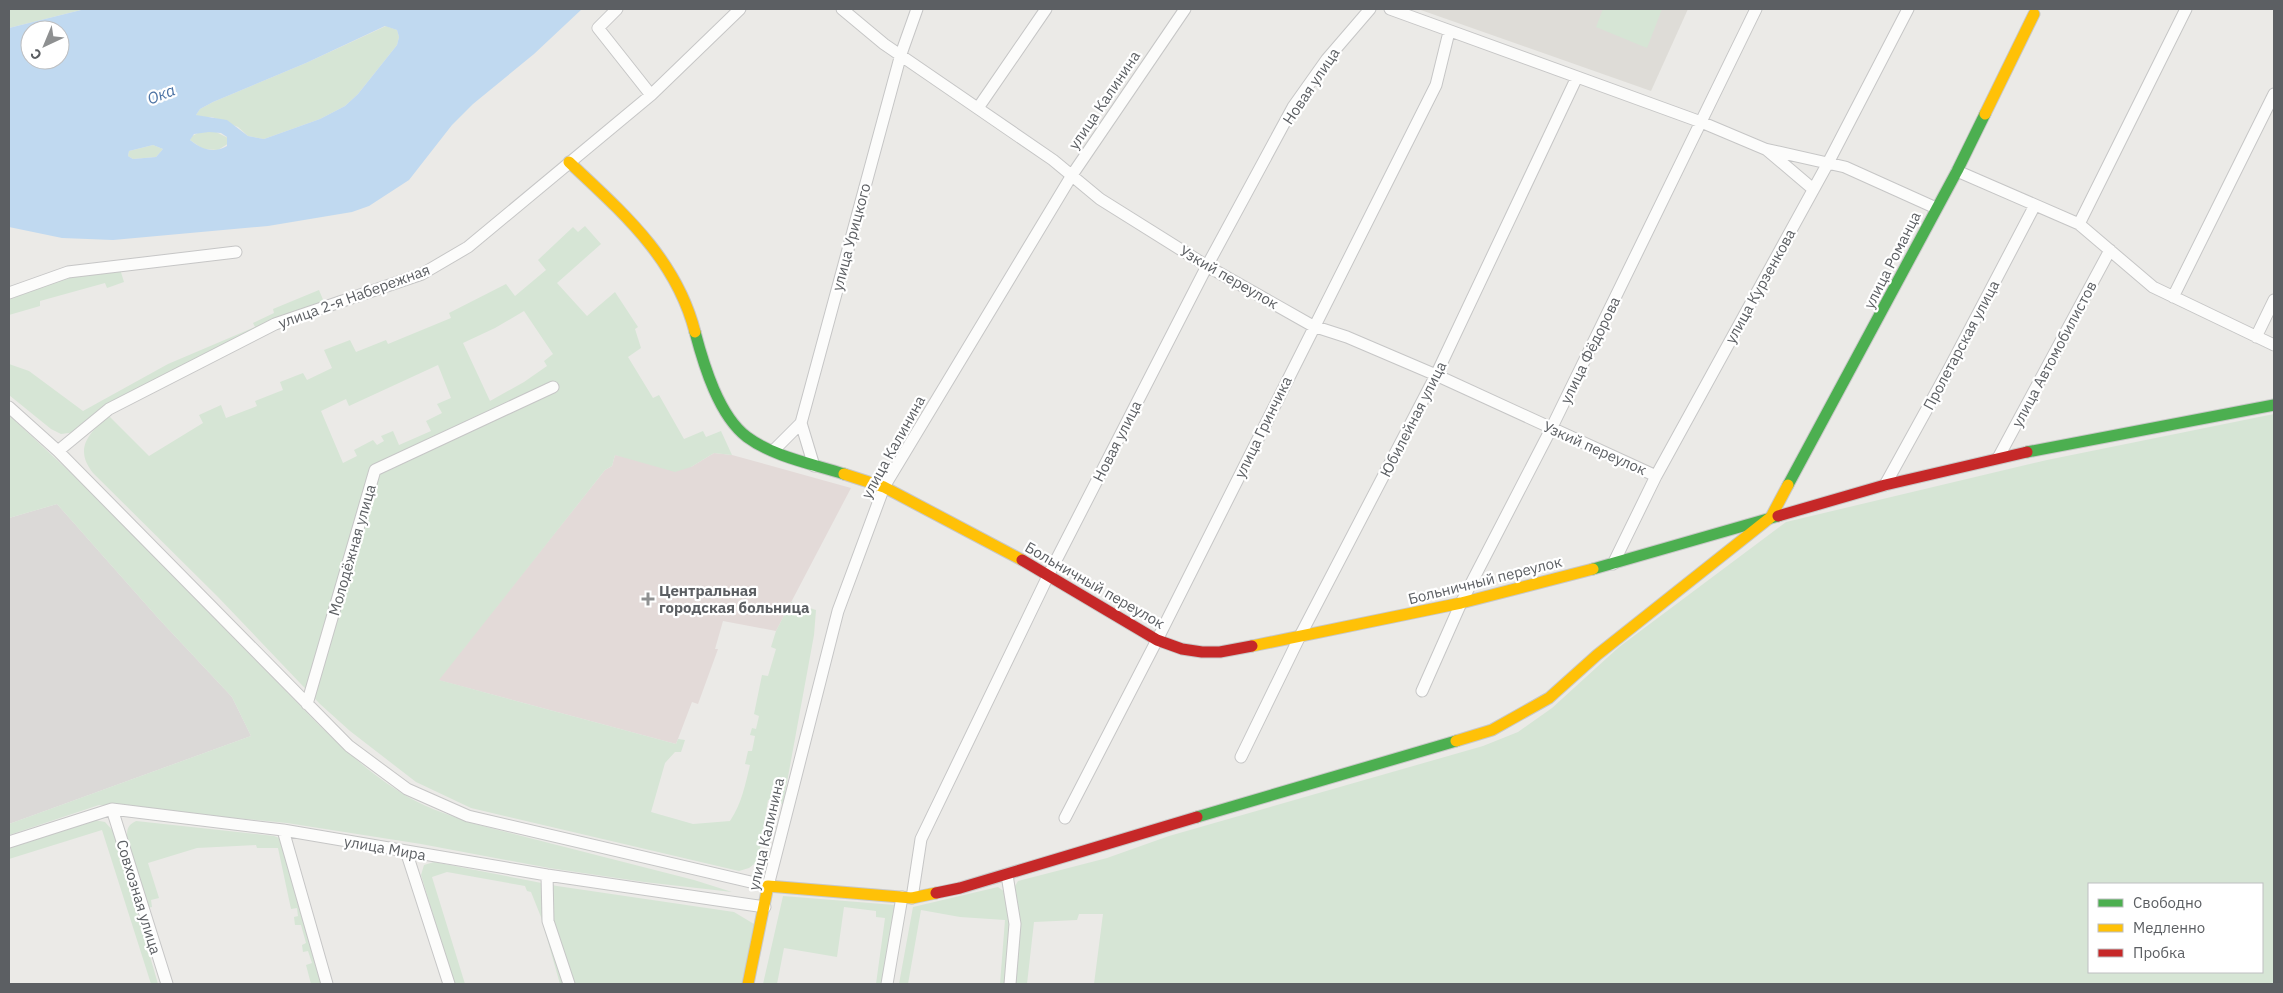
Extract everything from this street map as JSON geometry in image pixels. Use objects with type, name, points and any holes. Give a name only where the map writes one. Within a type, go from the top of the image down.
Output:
[{"type":"street","points":[[617,9],[598,28],[652,95]]},
{"type":"street","name":"улица 2-я Набережная","points":[[58,451],[108,409],[275,324],[422,274],[468,247],[652,95],[740,9]]},
{"type":"street","name":"Узкий переулок","points":[[842,9],[884,44],[1053,160],[1100,199],[1207,266],[1313,326],[1347,337],[1436,375],[1656,476]]},
{"type":"street","name":"улица Урицкого","points":[[801,423],[901,54],[917,9]]},
{"type":"street","points":[[978,108],[1046,9]]},
{"type":"street","name":"улица Калинина","points":[[748,984],[768,886],[838,611],[884,487],[1072,175],[1185,9]]},
{"type":"street","name":"Новая улица","points":[[888,984],[922,839],[1049,574],[1207,266],[1293,107],[1326,59],[1370,9]]},
{"type":"street","points":[[1390,9],[1701,122],[1765,149],[1845,167],[1936,208]]},
{"type":"street","name":"улица Фёдорова","points":[[1422,691],[1461,603],[1552,429],[1756,9]]},
{"type":"street","name":"улица Курзенкова","points":[[1614,564],[1656,476],[1828,163],[1908,9]]},
{"type":"street","points":[[2078,224],[2186,9]]},
{"type":"street","name":"улица Романца","points":[[1771,517],[1957,171],[2034,14]]},
{"type":"street","name":"улица Гринчика","points":[[1065,818],[1157,640],[1313,326],[1436,85],[1449,32]]},
{"type":"street","name":"Юбилейная улица","points":[[1241,757],[1300,636],[1436,375],[1577,78]]},
{"type":"street","points":[[2173,297],[2274,94]]},
{"type":"street","points":[[1765,149],[1813,189]]},
{"type":"street","name":"Больничный переулок","points":[[569,162],[639,229],[657,252],[689,309],[700,348],[723,410],[747,437],[773,451],[814,466],[884,487],[1049,574],[1157,640],[1182,649],[1202,652],[1220,652],[1461,603],[1614,564],[1885,485],[1998,458],[2274,405]]},
{"type":"street","points":[[1957,171],[2078,224],[2153,287],[2274,345]]},
{"type":"street","name":"Пролетарская улица","points":[[1885,485],[1949,369],[2035,205]]},
{"type":"street","name":"улица Автомобилистов","points":[[1998,458],[2110,250]]},
{"type":"street","points":[[9,293],[68,272],[236,252]]},
{"type":"street","points":[[2256,337],[2274,300]]},
{"type":"street","name":"Молодёжная улица","points":[[307,704],[375,470],[553,387]]},
{"type":"street","points":[[9,407],[58,451],[349,746],[407,789],[468,816],[768,886],[907,898],[960,888],[1007,875],[1492,730],[1549,698],[1597,655],[1771,517]]},
{"type":"street","points":[[773,451],[801,423],[814,466]]},
{"type":"street","name":"улица Мира","points":[[9,842],[112,809],[283,830],[547,875],[764,907]]},
{"type":"street","name":"Совхозная улица","points":[[112,809],[167,984]]},
{"type":"street","points":[[283,830],[327,984]]},
{"type":"street","points":[[406,851],[449,984]]},
{"type":"street","points":[[547,875],[548,921],[569,984]]},
{"type":"street","points":[[1007,875],[1015,924],[1010,984]]},
{"type":"shaded area","points":[[1418,9],[1688,9],[1651,91]]},
{"type":"shaded area","name":"Центральная городская больница","points":[[714,453],[732,455],[851,488],[776,631],[723,621],[715,649],[718,649],[698,704],[692,702],[676,744],[438,680],[605,470],[612,466],[615,455],[691,467]]},
{"type":"shaded area","points":[[57,504],[158,618],[232,697],[251,736],[9,824],[9,518]]},
{"type":"green space","points":[[9,9],[85,9],[41,20],[20,20],[20,25],[9,28]]},
{"type":"green space","points":[[1603,9],[1662,9],[1647,48],[1596,27]]},
{"type":"green space","points":[[386,26],[397,30],[399,37],[397,45],[358,94],[345,106],[320,119],[264,139],[248,136],[238,127],[212,117],[199,117],[196,115],[200,109],[213,102],[306,63]]},
{"type":"green space","points":[[200,132],[216,132],[228,138],[229,143],[218,150],[203,149],[190,140],[192,136]]},
{"type":"green space","points":[[153,145],[163,149],[156,157],[133,159],[128,156],[129,151]]},
{"type":"green space","points":[[585,226],[601,244],[557,283],[587,316],[615,292],[638,327],[635,329],[641,348],[628,357],[653,398],[659,395],[684,439],[703,431],[706,437],[721,431],[732,455],[714,453],[691,467],[675,472],[615,455],[612,466],[605,470],[439,680],[676,744],[678,739],[685,740],[681,752],[675,752],[665,763],[651,812],[693,824],[730,821],[740,801],[750,765],[745,764],[748,751],[752,751],[755,736],[750,735],[752,728],[756,729],[759,716],[754,714],[762,675],[768,676],[776,649],[771,647],[776,631],[791,602],[816,610],[814,635],[783,804],[768,800],[758,861],[749,868],[739,871],[471,808],[416,782],[350,731],[320,704],[218,597],[93,473],[84,456],[84,448],[90,434],[109,416],[149,456],[203,423],[199,415],[221,405],[226,418],[257,406],[255,401],[283,390],[280,382],[303,373],[307,380],[332,368],[324,350],[350,340],[356,352],[386,340],[388,344],[451,318],[449,313],[506,284],[515,296],[546,270],[538,260],[573,227],[578,232]],"holes":[[[524,311],[553,354],[544,361],[547,366],[524,382],[490,401],[463,343],[495,328]],[[438,365],[451,398],[437,404],[442,413],[426,421],[431,431],[399,445],[393,431],[381,436],[384,441],[377,445],[373,440],[354,450],[357,456],[343,463],[321,411],[346,399],[349,406]]]},
{"type":"green space","points":[[120,269],[124,282],[107,288],[105,283],[40,301],[40,306],[9,315],[9,297],[67,276]]},
{"type":"green space","points":[[319,290],[324,302],[76,432],[61,434],[51,429],[9,395],[9,364],[29,371],[83,411],[168,364],[255,327],[253,323],[274,313],[273,309]]},
{"type":"green space","points":[[2274,414],[2274,984],[1094,984],[1103,914],[1079,914],[1077,920],[1034,922],[1027,984],[1016,984],[1019,934],[1015,886],[1018,881],[1107,858],[1169,836],[1483,746],[1518,732],[1552,708],[1619,647],[1786,522],[2047,460]]},
{"type":"green space","points":[[9,415],[88,489],[317,723],[345,750],[386,783],[425,805],[475,824],[694,880],[732,892],[644,882],[549,868],[421,844],[287,823],[99,805],[9,835],[9,824],[251,736],[232,697],[158,618],[57,504],[9,518]]},
{"type":"green space","points":[[94,820],[105,822],[114,832],[158,984],[151,984],[102,830],[9,859],[9,847]]},
{"type":"green space","points":[[136,821],[274,836],[282,839],[324,984],[311,984],[306,965],[312,963],[308,951],[303,952],[302,945],[306,943],[301,925],[295,925],[294,917],[298,916],[297,908],[291,909],[278,848],[257,848],[256,845],[197,848],[148,863],[159,898],[151,900],[152,907],[147,908],[127,837],[128,827]]},
{"type":"green space","points":[[434,862],[557,886],[734,912],[754,924],[743,984],[560,984],[541,917],[531,892],[527,891],[525,886],[447,872],[432,877],[465,984],[454,984],[421,875],[424,865]]},
{"type":"green space","points":[[998,887],[1005,892],[1012,927],[1009,984],[1000,984],[1005,920],[960,917],[921,910],[908,984],[899,984],[913,907]]},
{"type":"green space","points":[[783,896],[895,905],[897,908],[886,984],[876,984],[885,918],[876,917],[876,911],[844,907],[837,957],[784,948],[777,984],[763,984]]},
{"type":"water","name":"Ока","points":[[85,9],[582,9],[534,54],[473,104],[452,125],[409,180],[369,206],[352,212],[268,226],[113,240],[62,238],[9,227],[9,28],[20,25],[20,70],[70,70],[70,20],[41,20]],"holes":[[[385,26],[397,30],[399,37],[397,45],[358,94],[345,106],[320,119],[264,139],[248,136],[227,120],[196,115],[200,109],[213,102],[306,63]],[[221,133],[227,137],[227,146],[212,150],[203,148],[190,140],[194,134]],[[153,145],[163,149],[156,157],[133,159],[128,156],[129,151]]]},
{"type":"traffic: fast","points":[[1788,485],[1957,171],[1985,114]]},
{"type":"traffic: fast","points":[[695,332],[714,389],[728,417],[737,428],[747,437],[769,450],[844,474]]},
{"type":"traffic: fast","points":[[2027,452],[2274,405]]},
{"type":"traffic: fast","points":[[1593,569],[1778,516]]},
{"type":"traffic: fast","points":[[1197,817],[1456,741]]},
{"type":"traffic: slow","points":[[1985,114],[2034,14]]},
{"type":"traffic: slow","points":[[569,162],[627,218],[661,259],[675,281],[695,332]]},
{"type":"traffic: slow","points":[[844,474],[884,487],[1022,560]]},
{"type":"traffic: slow","points":[[1456,741],[1492,730],[1549,698],[1597,655],[1771,517],[1788,485]]},
{"type":"traffic: slow","points":[[1252,646],[1461,603],[1593,569]]},
{"type":"traffic: slow","points":[[748,984],[768,886],[912,898],[936,893]]},
{"type":"traffic: jam","points":[[1778,516],[1885,485],[2027,452]]},
{"type":"traffic: jam","points":[[1022,560],[1157,640],[1182,649],[1202,652],[1220,652],[1252,646]]},
{"type":"traffic: jam","points":[[936,893],[960,888],[1197,817]]},
{"type":"place","name":"Центральная городская больница","points":[[648,599]]}]
